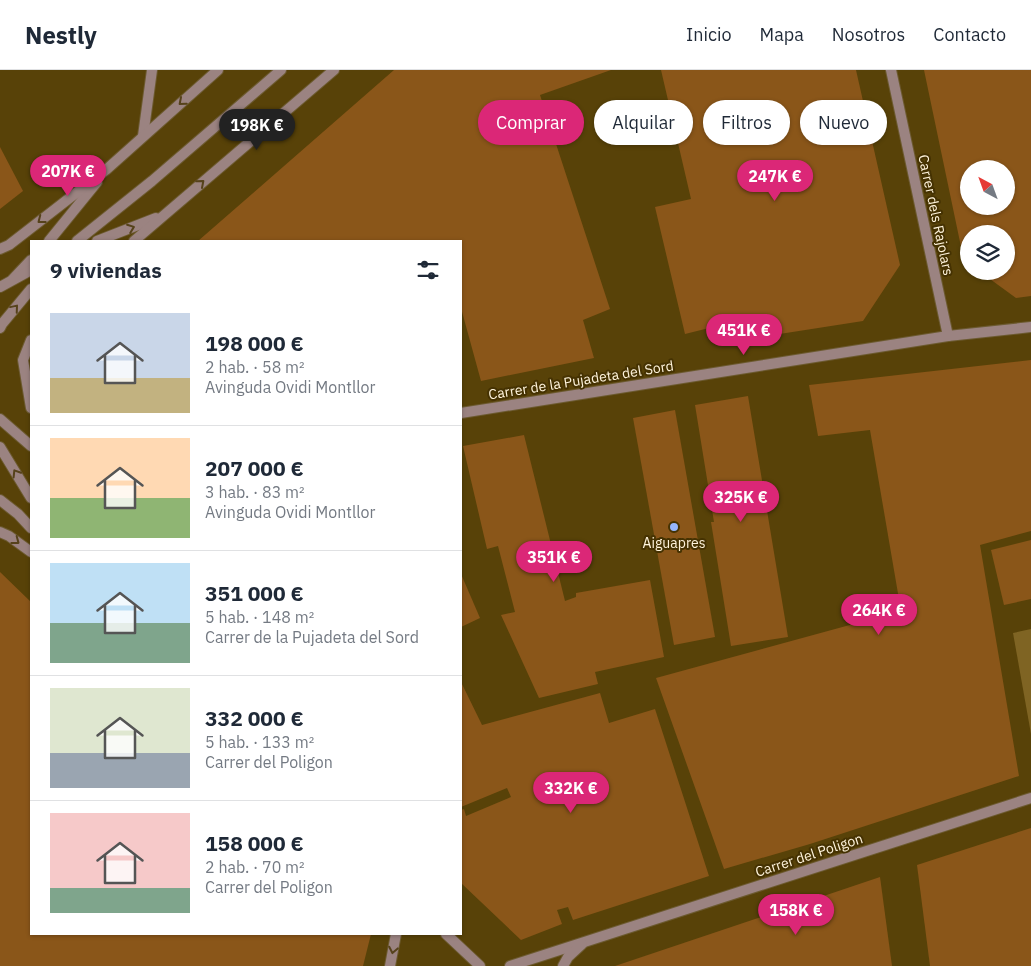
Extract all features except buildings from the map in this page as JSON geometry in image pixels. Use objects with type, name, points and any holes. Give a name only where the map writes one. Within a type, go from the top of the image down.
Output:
[{"type":"street","points":[[143,136],[152,70]]},
{"type":"street","points":[[0,249],[9,245],[107,169],[218,70]]},
{"type":"street","points":[[78,240],[152,181],[281,70]]},
{"type":"street","points":[[135,240],[334,70]]},
{"type":"street","name":"Carrer dels Rajolars","points":[[891,70],[948,336]]},
{"type":"street","points":[[50,240],[107,169]]},
{"type":"street","points":[[100,240],[164,215]]},
{"type":"street","points":[[10,282],[30,261]]},
{"type":"street","points":[[0,287],[30,271]]},
{"type":"street","points":[[0,328],[30,290]]},
{"type":"street","name":"Carrer de la Pujadeta del Sord","points":[[462,413],[948,336],[1031,327]]},
{"type":"street","points":[[30,342],[23,360],[30,402]]},
{"type":"street","points":[[0,418],[30,445]]},
{"type":"street","points":[[0,447],[30,496]]},
{"type":"street","points":[[0,500],[18,514],[30,527]]},
{"type":"street","points":[[0,532],[30,551]]},
{"type":"street","name":"Carrer del Poligon","points":[[510,966],[1031,798]]},
{"type":"street","points":[[390,966],[396,935]]},
{"type":"street","points":[[447,935],[480,966]]},
{"type":"street","points":[[563,966],[568,957],[584,942]]},
{"type":"shaded area","points":[[0,70],[1031,70],[1031,966],[0,966]]},
{"type":"shaded area","points":[[1031,629],[1031,734],[1013,633]]},
{"type":"place","name":"Aiguapres","points":[[674,527]]}]
